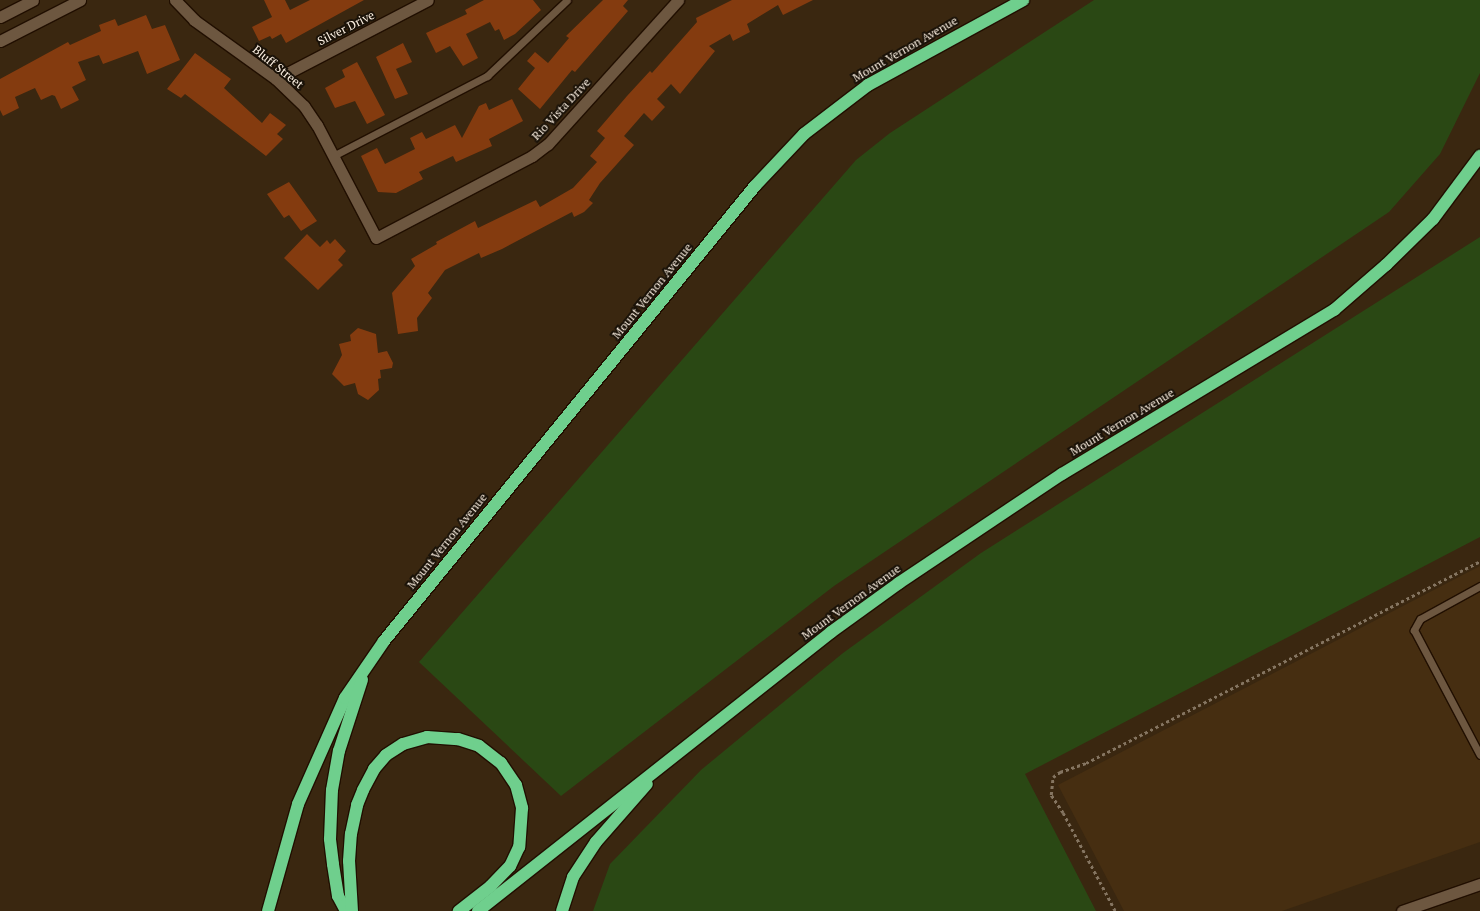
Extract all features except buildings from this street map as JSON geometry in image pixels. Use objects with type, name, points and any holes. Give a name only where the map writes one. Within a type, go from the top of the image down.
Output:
[{"type":"highway","name":"Mount Vernon Avenue","points":[[366,670],[384,641],[780,158],[830,112],[868,85],[1023,0]]},
{"type":"highway","name":"Mount Vernon Avenue","points":[[757,691],[899,583],[1062,474],[1334,310],[1386,265],[1433,219],[1480,156]]},
{"type":"highway","points":[[268,911],[298,804],[345,698],[366,670]]},
{"type":"highway","points":[[346,911],[338,896],[330,839],[332,790],[339,751],[366,670]]},
{"type":"highway","points":[[478,911],[757,691]]},
{"type":"highway","points":[[562,911],[573,877],[596,842],[614,820],[646,786],[757,691]]},
{"type":"highway","points":[[352,911],[349,861],[351,834],[357,805],[363,790],[374,769],[386,755],[403,744],[427,737],[458,739],[479,746],[501,763],[516,785],[522,808],[519,847],[510,866],[491,886],[459,911]]},
{"type":"street","points":[[0,17],[33,0]]},
{"type":"street","points":[[0,41],[80,0]]},
{"type":"street","name":"Bluff Street","points":[[175,0],[194,20],[276,79],[304,106],[333,156],[376,238]]},
{"type":"street","name":"Silver Drive","points":[[276,79],[428,0]]},
{"type":"street","name":"Rio Vista Drive","points":[[376,238],[532,156],[548,144],[672,2]]},
{"type":"street","points":[[1402,911],[1480,884]]},
{"type":"lane","points":[[333,156],[487,76],[567,0]]},
{"type":"lane","points":[[1480,586],[1420,619],[1414,630],[1480,755]]},
{"type":"path","points":[[1115,911],[1063,813],[1051,795],[1053,777],[1060,772],[1086,764],[1480,561]]},
{"type":"shaded area","points":[[1480,566],[1480,842],[1282,911],[1124,911],[1058,785]]},
{"type":"green space","points":[[1094,0],[1480,0],[1480,73],[1440,154],[1389,212],[834,586],[561,796],[419,662],[856,160],[890,133]]},
{"type":"green space","points":[[1480,237],[1480,537],[1025,774],[1096,911],[593,911],[610,864],[701,770],[843,653],[981,553]]}]
